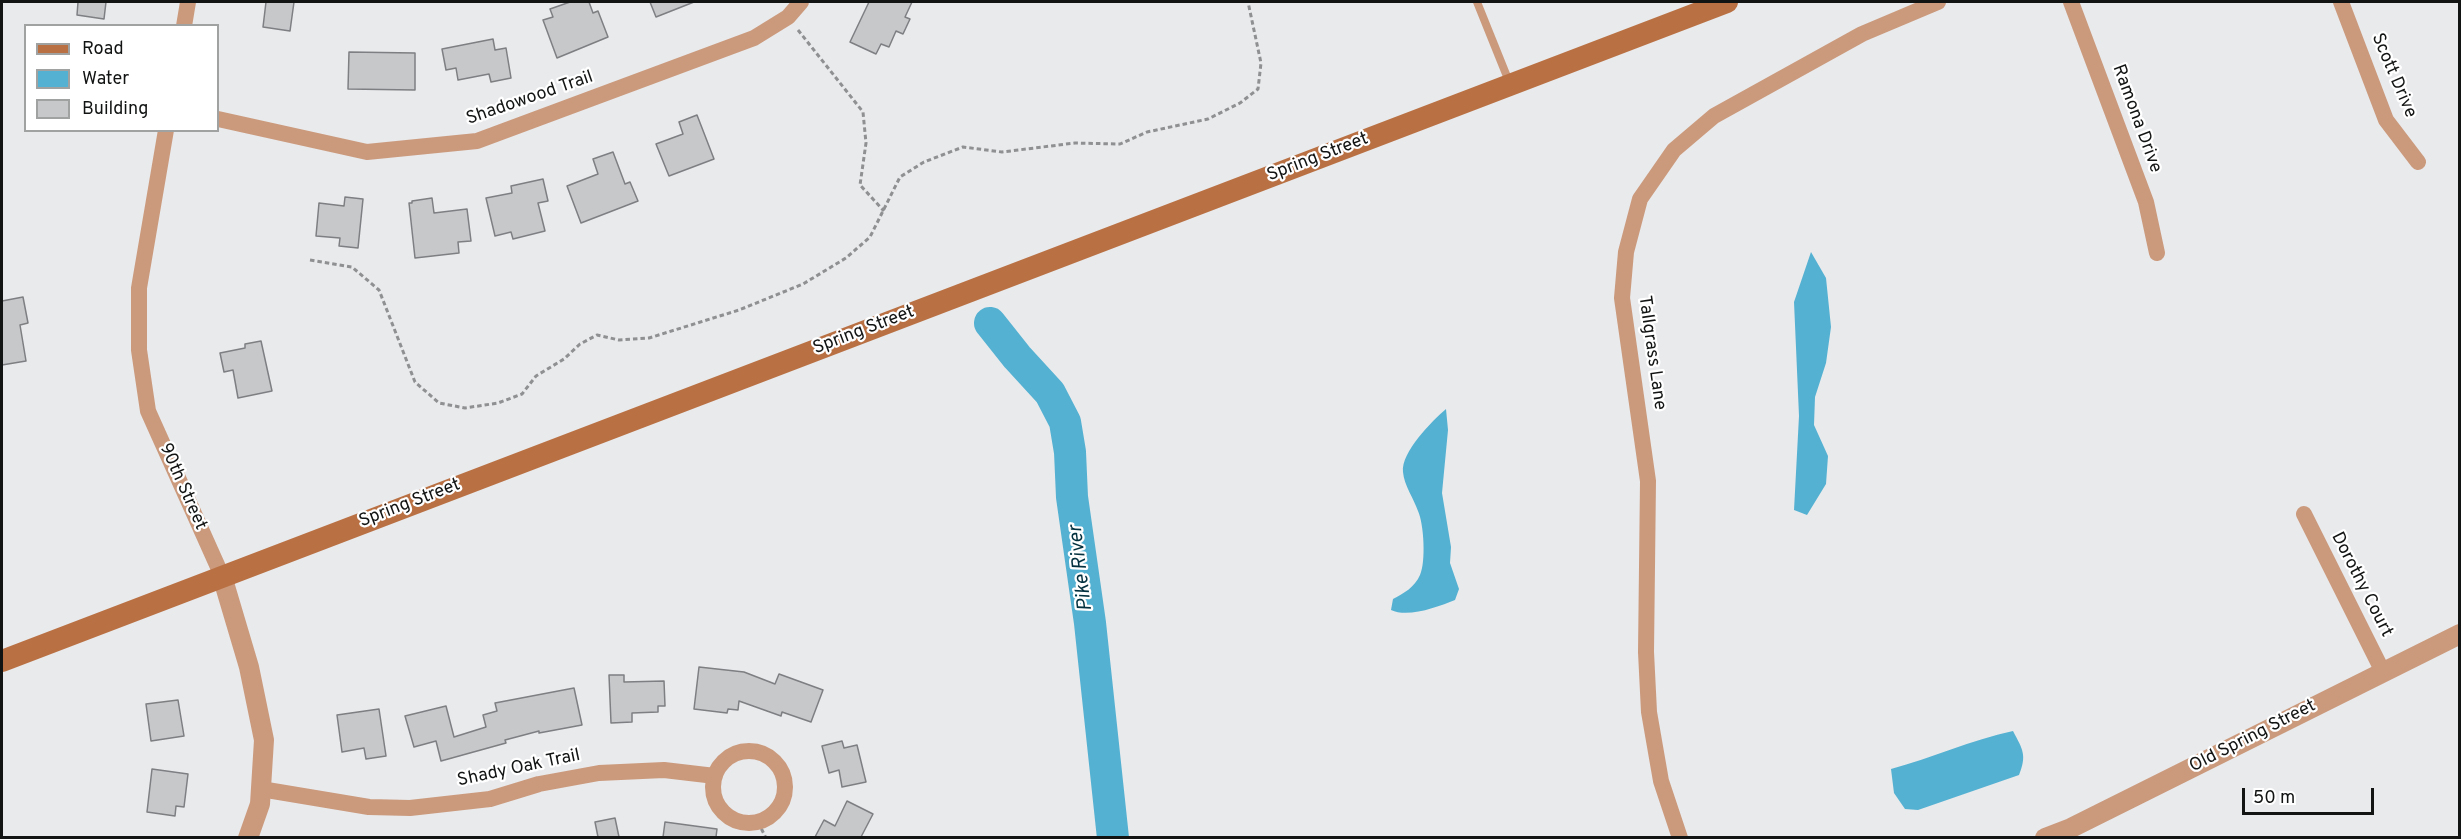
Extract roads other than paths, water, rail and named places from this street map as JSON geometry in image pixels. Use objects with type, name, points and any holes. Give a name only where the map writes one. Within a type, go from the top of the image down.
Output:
[{"type":"main road","name":"Spring Street","points":[[2,661],[1727,2]]},
{"type":"street","points":[[184,24],[188,2]]},
{"type":"street","name":"Shadowood Trail","points":[[219,119],[367,152],[477,141],[754,38],[788,17],[801,2]]},
{"type":"street","name":"Tallgrass Lane","points":[[1680,837],[1661,781],[1649,712],[1646,652],[1648,481],[1622,298],[1626,252],[1640,199],[1674,150],[1714,116],[1862,34],[1938,2]]},
{"type":"street","name":"Ramona Drive","points":[[2071,2],[2146,202],[2157,253]]},
{"type":"street","name":"Scott Drive","points":[[2341,2],[2386,120],[2418,162]]},
{"type":"street","name":"90th Street","points":[[166,132],[139,288],[138,350],[148,411],[222,576],[249,667],[264,740],[260,804],[248,837]]},
{"type":"street","name":"Dorothy Court","points":[[2304,514],[2384,672]]},
{"type":"street","name":"Old Spring Street","points":[[2045,837],[2071,833],[2460,634]]},
{"type":"street","points":[[742,752],[766,755],[776,763],[782,773],[785,785],[784,797],[769,817],[758,822],[747,823],[736,820],[719,807],[715,797],[715,776],[721,765],[730,757],[742,752]]},
{"type":"street","name":"Shady Oak Trail","points":[[261,789],[369,807],[410,808],[490,799],[539,784],[599,773],[664,770],[715,776]]},
{"type":"lane","points":[[1477,2],[1510,84]]},
{"type":"water","points":[[1811,252],[1826,278],[1831,327],[1826,363],[1815,397],[1814,425],[1828,456],[1826,484],[1807,515],[1794,510],[1799,416],[1794,302]]},
{"type":"water","points":[[1446,409],[1448,430],[1442,493],[1451,547],[1450,563],[1459,589],[1455,600],[1448,603],[1423,611],[1398,612],[1391,610],[1393,599],[1408,590],[1418,579],[1424,552],[1420,517],[1405,482],[1404,464],[1418,438]]},
{"type":"water","points":[[2013,731],[2023,753],[2019,775],[1918,810],[1905,809],[1894,793],[1891,769]]},
{"type":"waterway","name":"Pike River","points":[[990,323],[1050,393],[1065,422],[1113,838]]}]
